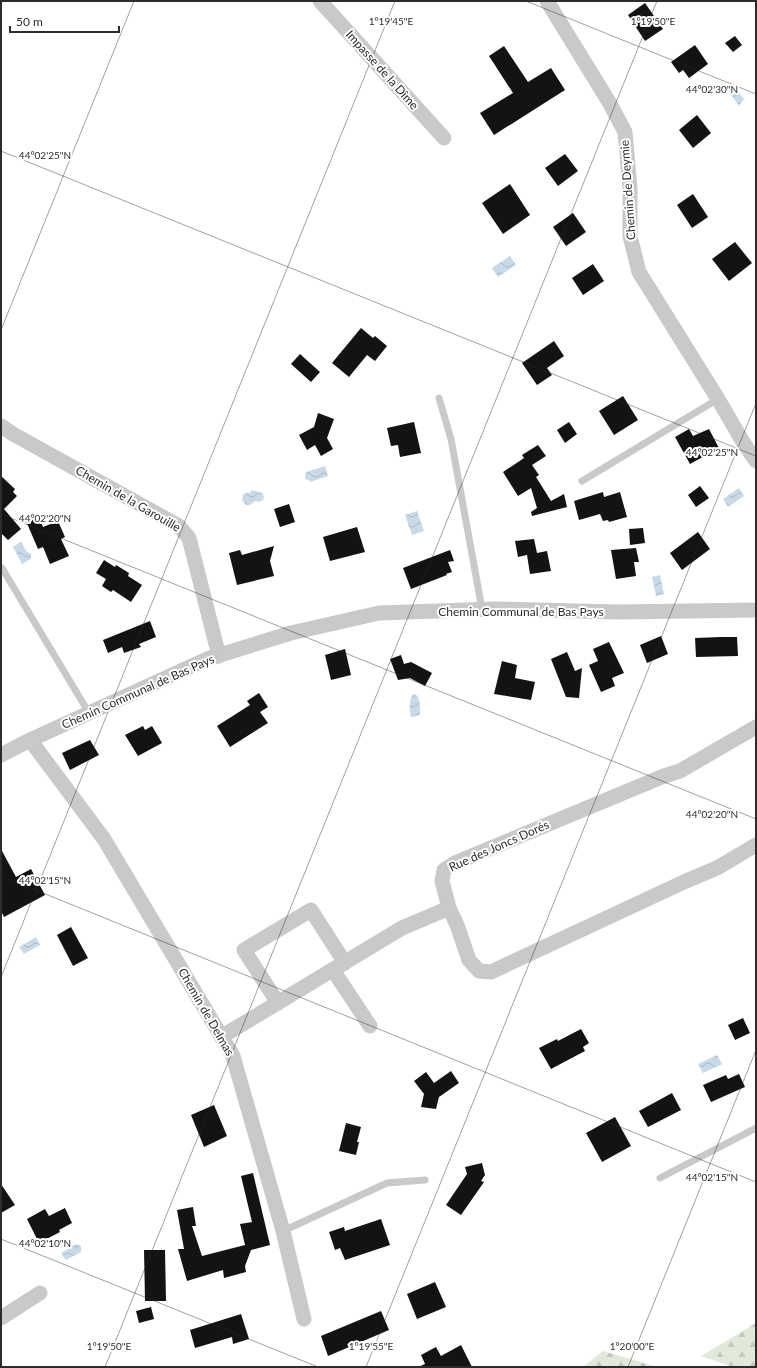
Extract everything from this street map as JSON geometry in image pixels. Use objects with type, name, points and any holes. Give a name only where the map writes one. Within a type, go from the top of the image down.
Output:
[{"type":"street","name":"Impasse de la Dîme","points":[[320,1],[444,138]]},
{"type":"street","name":"Chemin de Deymie","points":[[547,1],[609,102],[624,132],[630,188],[630,236],[639,272],[756,462]]},
{"type":"street","name":"Chemin de la Garouille","points":[[1,426],[179,526],[189,538],[218,656]]},
{"type":"street","name":"Chemin Communal de Bas Pays","points":[[1,755],[30,740],[207,659],[291,633],[379,613],[482,610],[619,612],[756,610]]},
{"type":"street","name":"Rue des Joncs Dorés","points":[[756,727],[680,771],[664,776],[455,863],[444,870],[442,881],[449,908],[470,960],[479,971],[491,972],[717,868],[756,845]]},
{"type":"street","name":"Chemin de Delmas","points":[[30,740],[104,839],[233,1056],[283,1231],[304,1319]]},
{"type":"street","points":[[221,1037],[402,928],[449,908]]},
{"type":"street","points":[[278,1003],[244,950],[311,910],[370,1026]]},
{"type":"street","points":[[1,1318],[40,1293]]},
{"type":"lane","points":[[439,398],[451,438],[482,610]]},
{"type":"lane","points":[[582,481],[718,399]]},
{"type":"lane","points":[[2,568],[89,713]]},
{"type":"lane","points":[[660,1178],[756,1128]]},
{"type":"lane","points":[[283,1231],[387,1183],[425,1180]]},
{"type":"green space","points":[[756,1323],[756,1367],[733,1367],[701,1356]]},
{"type":"green space","points":[[603,1351],[658,1367],[583,1367]]},
{"type":"water","points":[[732,84],[744,99],[739,106],[727,89]]},
{"type":"water","points":[[510,256],[516,265],[498,277],[492,268]]},
{"type":"water","points":[[325,466],[328,476],[310,482],[309,480],[305,479],[306,472]]},
{"type":"water","points":[[739,488],[744,496],[728,507],[723,499]]},
{"type":"water","points":[[252,490],[262,493],[264,497],[263,500],[259,502],[255,501],[250,505],[246,505],[242,500],[243,495],[250,493]]},
{"type":"water","points":[[417,511],[424,531],[412,535],[405,515]]},
{"type":"water","points":[[21,542],[27,552],[31,554],[31,559],[22,564],[13,547]]},
{"type":"water","points":[[660,575],[664,594],[656,596],[652,577]]},
{"type":"water","points":[[413,694],[418,696],[420,715],[411,717],[410,705]]},
{"type":"water","points":[[36,937],[40,945],[24,954],[19,947]]},
{"type":"water","points":[[717,1055],[722,1064],[703,1073],[698,1064]]},
{"type":"water","points":[[76,1244],[81,1246],[81,1252],[66,1260],[61,1253]]},
{"type":"building","points":[[645,3],[663,29],[645,41],[628,15]]},
{"type":"building","points":[[735,36],[742,45],[733,52],[725,43]]},
{"type":"building","points":[[695,45],[708,64],[689,78],[683,70],[679,73],[671,62]]},
{"type":"building","points":[[504,46],[528,82],[551,68],[565,90],[494,135],[480,113],[513,93],[489,56]]},
{"type":"building","points":[[697,115],[711,133],[693,148],[679,130]]},
{"type":"building","points":[[565,154],[578,171],[558,186],[545,168]]},
{"type":"building","points":[[510,184],[530,215],[503,234],[482,203]]},
{"type":"building","points":[[693,194],[708,217],[692,228],[677,205]]},
{"type":"building","points":[[573,213],[586,232],[566,246],[553,227]]},
{"type":"building","points":[[735,242],[752,263],[729,281],[712,259]]},
{"type":"building","points":[[593,264],[604,281],[583,295],[572,278]]},
{"type":"building","points":[[361,328],[373,338],[375,336],[387,346],[375,361],[367,355],[349,377],[332,363]]},
{"type":"building","points":[[554,341],[564,356],[547,368],[552,375],[537,385],[522,363]]},
{"type":"building","points":[[300,354],[320,372],[311,382],[291,364]]},
{"type":"building","points":[[623,396],[638,420],[614,435],[599,411]]},
{"type":"building","points":[[318,413],[334,419],[327,438],[333,449],[321,456],[315,445],[307,450],[299,435],[314,427]]},
{"type":"building","points":[[414,422],[421,453],[400,457],[398,445],[391,446],[387,428]]},
{"type":"building","points":[[569,422],[577,434],[565,443],[557,430]]},
{"type":"building","points":[[689,429],[693,436],[709,429],[719,448],[690,464],[675,437]]},
{"type":"building","points":[[538,445],[546,456],[532,465],[539,475],[536,477],[551,501],[564,494],[567,507],[532,516],[531,512],[537,508],[531,488],[518,496],[503,472],[524,458],[522,455]]},
{"type":"building","points":[[1,476],[15,489],[13,492],[17,496],[4,509],[21,529],[8,540],[1,533]]},
{"type":"building","points":[[700,486],[709,498],[696,507],[688,495]]},
{"type":"building","points":[[603,492],[604,497],[620,492],[627,517],[609,522],[608,520],[603,521],[600,514],[579,520],[574,501]]},
{"type":"building","points":[[289,504],[295,522],[280,527],[274,509]]},
{"type":"building","points":[[38,516],[43,527],[58,521],[65,537],[61,539],[69,556],[50,564],[43,547],[38,549],[26,521]]},
{"type":"building","points":[[357,527],[365,552],[330,561],[323,537]]},
{"type":"building","points":[[643,528],[645,543],[630,545],[629,529]]},
{"type":"building","points":[[698,532],[710,549],[682,570],[670,553]]},
{"type":"building","points":[[534,539],[537,553],[547,551],[551,571],[530,574],[527,555],[518,557],[515,541]]},
{"type":"building","points":[[274,546],[270,561],[274,576],[237,585],[229,553],[240,550],[242,555]]},
{"type":"building","points":[[636,548],[639,562],[634,562],[636,576],[616,579],[611,550]]},
{"type":"building","points":[[450,550],[454,561],[448,562],[452,572],[411,589],[403,568]]},
{"type":"building","points":[[104,560],[129,573],[128,576],[142,585],[131,602],[113,590],[111,592],[102,586],[106,579],[96,573]]},
{"type":"building","points":[[150,621],[156,637],[139,644],[141,647],[124,653],[122,647],[108,653],[103,640]]},
{"type":"building","points":[[661,636],[668,654],[647,663],[640,645]]},
{"type":"building","points":[[737,637],[738,656],[696,657],[695,638]]},
{"type":"building","points":[[609,642],[624,673],[612,678],[615,686],[601,692],[589,665],[598,661],[593,649]]},
{"type":"building","points":[[345,649],[351,675],[331,680],[325,655]]},
{"type":"building","points":[[567,652],[575,671],[582,668],[579,698],[566,697],[551,659]]},
{"type":"building","points":[[401,655],[404,664],[411,662],[432,673],[425,686],[410,678],[398,680],[390,659]]},
{"type":"building","points":[[502,661],[517,665],[515,678],[535,682],[531,700],[494,694]]},
{"type":"building","points":[[259,693],[268,707],[260,712],[268,723],[230,747],[217,726],[250,705],[247,701]]},
{"type":"building","points":[[143,726],[145,730],[152,726],[162,743],[138,756],[125,735]]},
{"type":"building","points":[[90,740],[99,755],[70,770],[62,753]]},
{"type":"building","points":[[1,849],[16,877],[31,869],[45,895],[4,917],[1,911]]},
{"type":"building","points":[[71,927],[88,958],[73,966],[57,935]]},
{"type":"building","points":[[743,1018],[750,1033],[735,1040],[728,1025]]},
{"type":"building","points":[[581,1029],[589,1043],[583,1047],[585,1051],[551,1069],[539,1048],[557,1039],[558,1041]]},
{"type":"building","points":[[451,1071],[459,1083],[439,1097],[436,1109],[421,1107],[424,1094],[414,1081],[426,1072],[434,1083]]},
{"type":"building","points":[[739,1074],[745,1087],[711,1102],[703,1085],[726,1075],[728,1079]]},
{"type":"building","points":[[672,1093],[681,1110],[648,1127],[639,1111]]},
{"type":"building","points":[[214,1105],[227,1136],[204,1147],[191,1115]]},
{"type":"building","points":[[615,1117],[631,1146],[602,1162],[586,1133]]},
{"type":"building","points":[[346,1123],[361,1127],[357,1142],[359,1142],[356,1155],[339,1151]]},
{"type":"building","points":[[482,1163],[485,1175],[481,1181],[484,1182],[461,1215],[446,1205],[467,1174],[465,1167]]},
{"type":"building","points":[[253,1173],[270,1245],[251,1250],[245,1266],[246,1272],[224,1278],[223,1270],[187,1281],[178,1249],[184,1249],[177,1210],[193,1207],[196,1226],[192,1226],[202,1256],[245,1245],[240,1224],[252,1222],[241,1176]]},
{"type":"building","points":[[1,1184],[15,1205],[1,1213]]},
{"type":"building","points":[[65,1208],[72,1223],[59,1230],[60,1232],[39,1243],[27,1219],[45,1209],[49,1216]]},
{"type":"building","points":[[381,1219],[390,1245],[345,1260],[340,1248],[335,1250],[329,1232],[344,1227],[345,1231]]},
{"type":"building","points":[[144,1250],[165,1250],[166,1301],[145,1301]]},
{"type":"building","points":[[435,1282],[446,1307],[417,1319],[407,1294]]},
{"type":"building","points":[[151,1307],[154,1319],[139,1323],[136,1311]]},
{"type":"building","points":[[381,1311],[389,1330],[328,1356],[321,1336]]},
{"type":"building","points":[[241,1314],[249,1339],[233,1344],[232,1337],[195,1348],[190,1330]]},
{"type":"building","points":[[461,1345],[472,1367],[418,1367],[425,1364],[421,1355],[436,1347],[441,1356]]}]
